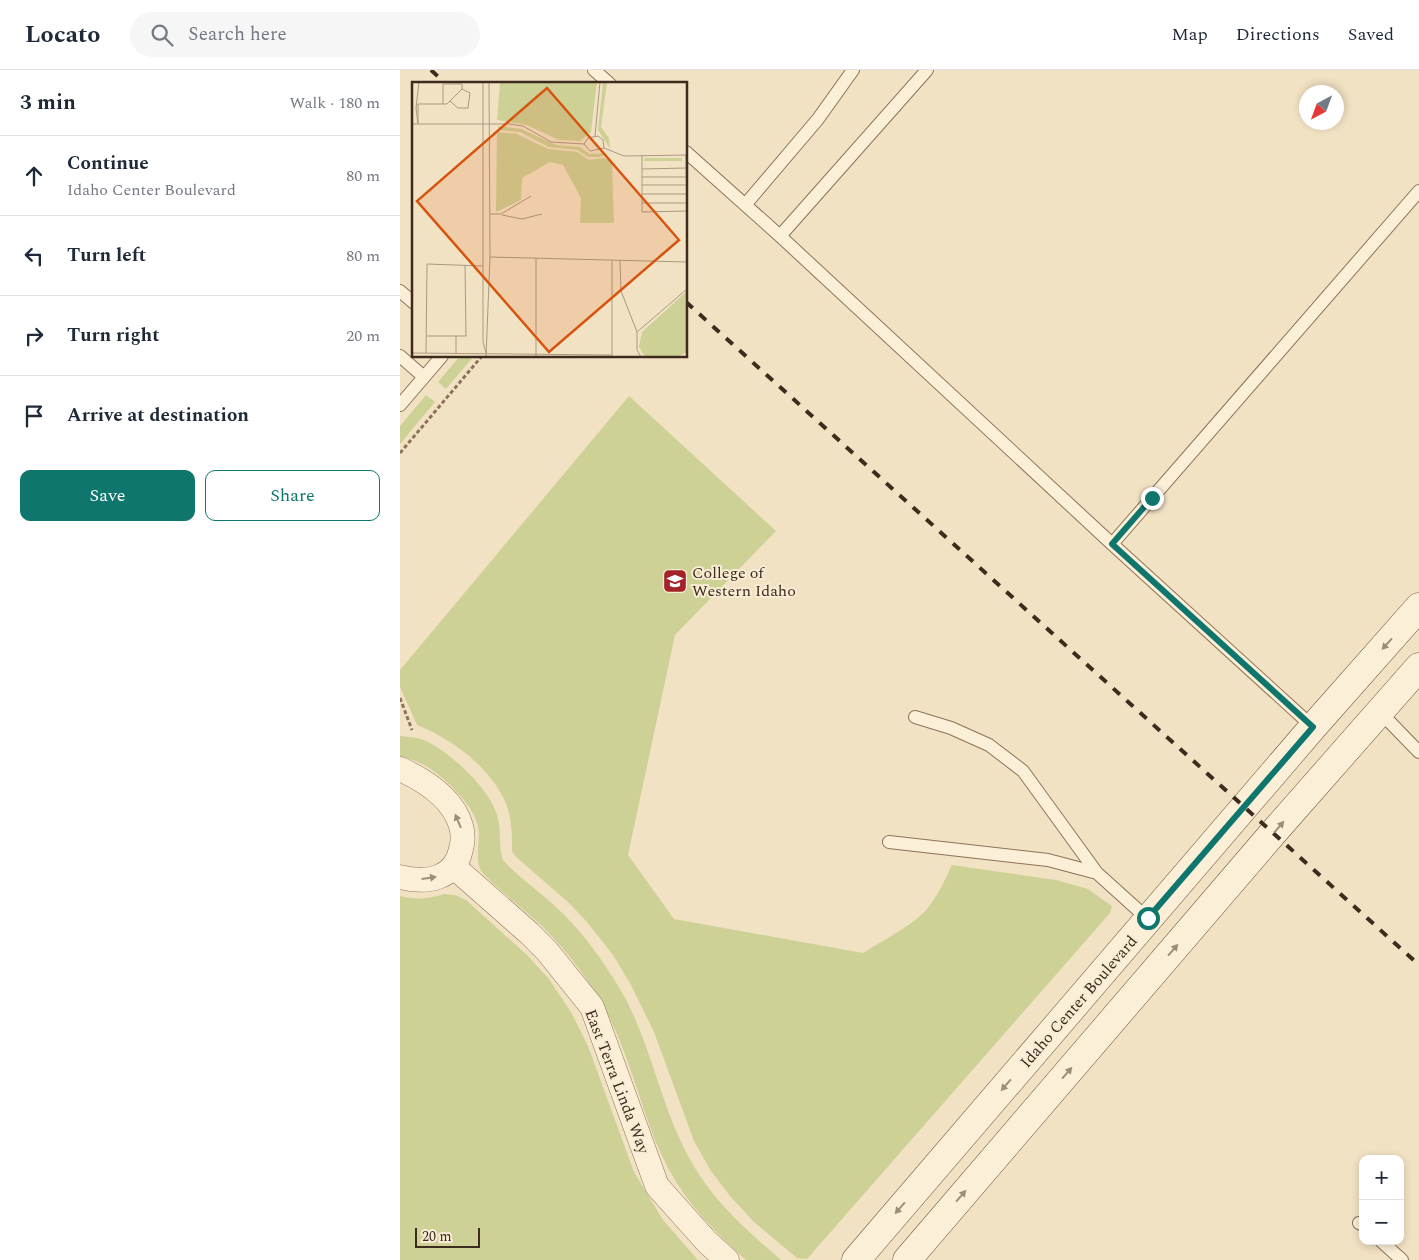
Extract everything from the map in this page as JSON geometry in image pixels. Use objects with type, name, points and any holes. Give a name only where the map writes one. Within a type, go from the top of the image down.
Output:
[{"type":"main road","name":"Idaho Center Boulevard","points":[[856,1260],[1148,918],[1419,608]]},
{"type":"main road","points":[[907,1260],[1273,833],[1419,667]]},
{"type":"street","points":[[400,770],[420,778],[438,793],[453,810],[461,826],[463,841],[460,856],[454,867],[444,875],[428,879],[400,877]]},
{"type":"street","name":"East Terra Linda Way","points":[[454,867],[547,951],[592,1007],[658,1186],[707,1242],[727,1260]]},
{"type":"lane","points":[[594,70],[608,82]]},
{"type":"lane","points":[[745,205],[818,119],[853,70]]},
{"type":"lane","points":[[780,236],[927,70]]},
{"type":"lane","points":[[688,154],[780,236],[1112,544],[1313,727]]},
{"type":"lane","points":[[1112,544],[1419,191]]},
{"type":"lane","points":[[400,291],[412,301]]},
{"type":"lane","points":[[400,356],[424,376]]},
{"type":"lane","points":[[400,405],[440,358]]},
{"type":"lane","points":[[1380,712],[1419,752]]},
{"type":"lane","points":[[915,717],[951,728],[989,745],[1023,771],[1097,873],[1148,918]]},
{"type":"lane","points":[[890,842],[1048,860],[1097,873]]},
{"type":"lane","points":[[1385,1245],[1402,1260]]},
{"type":"path","points":[[400,453],[480,358]]},
{"type":"path","points":[[400,698],[412,730]]},
{"type":"green space","points":[[458,358],[472,358],[446,389],[438,382]]},
{"type":"green space","points":[[426,395],[435,402],[400,444],[400,426]]},
{"type":"green space","points":[[629,396],[776,531],[675,635],[628,855],[674,919],[863,953],[906,927],[921,915],[935,898],[952,865],[1056,880],[1088,889],[1112,906],[1110,913],[807,1259],[797,1258],[754,1222],[730,1196],[711,1171],[694,1141],[654,1032],[631,985],[613,955],[569,903],[515,856],[512,851],[509,811],[497,787],[467,754],[443,738],[417,725],[400,687],[400,670]]},
{"type":"green space","points":[[400,736],[413,737],[436,746],[468,772],[486,794],[497,815],[503,860],[575,926],[599,956],[620,989],[639,1027],[674,1127],[692,1164],[726,1209],[781,1260],[746,1260],[717,1233],[682,1191],[663,1159],[617,1035],[610,1018],[594,990],[552,936],[481,871],[478,860],[478,826],[470,808],[447,782],[430,768],[400,756]]},
{"type":"green space","points":[[444,894],[455,895],[466,900],[527,955],[549,979],[571,1012],[588,1046],[634,1172],[663,1220],[698,1260],[400,1260],[400,896],[422,898]]},
{"type":"railway","points":[[431,70],[444,82]]},
{"type":"railway","points":[[688,304],[1419,965]]},
{"type":"place","name":"College of Western Idaho","points":[[675,581]]},
{"type":"route","points":[[1148,918],[1313,727],[1112,544],[1152,498]]}]
